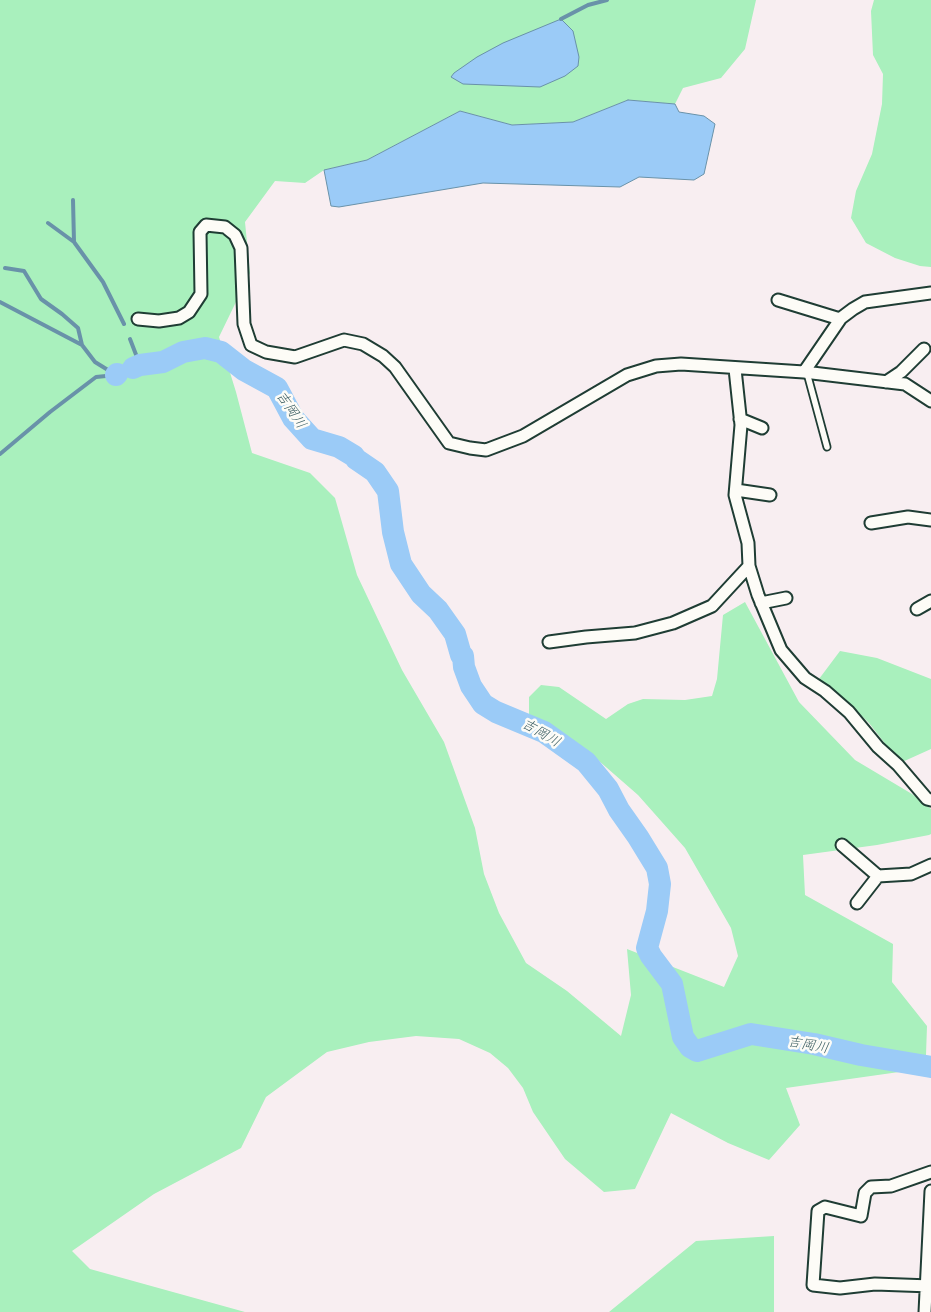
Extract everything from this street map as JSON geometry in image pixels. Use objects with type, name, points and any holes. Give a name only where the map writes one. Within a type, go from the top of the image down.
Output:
[{"type":"street","points":[[138,319],[159,321],[180,318],[189,312],[201,294],[200,232],[206,226],[225,227],[235,235],[241,248],[244,324],[251,345],[266,352],[295,357],[344,340],[363,344],[383,356],[395,367],[449,443],[486,450],[523,436],[627,375],[656,366],[681,364],[806,372],[905,384],[931,401]]},
{"type":"street","points":[[806,372],[840,319],[865,302],[931,293]]},
{"type":"street","points":[[778,300],[840,319]]},
{"type":"street","points":[[886,382],[901,372],[924,349]]},
{"type":"street","points":[[735,368],[740,420],[736,495],[748,543],[749,566],[761,603],[782,650],[805,678],[825,691],[849,712],[878,747],[898,765],[927,799],[931,800]]},
{"type":"street","points":[[740,420],[762,428]]},
{"type":"street","points":[[736,490],[770,496]]},
{"type":"street","points":[[871,523],[908,517],[931,520]]},
{"type":"street","points":[[549,642],[636,633],[673,623],[712,606],[749,566]]},
{"type":"street","points":[[761,603],[786,598]]},
{"type":"street","points":[[917,609],[931,601]]},
{"type":"street","points":[[842,845],[878,876],[911,874],[931,865]]},
{"type":"street","points":[[857,903],[878,876]]},
{"type":"street","points":[[929,1286],[875,1284],[840,1288],[813,1284],[818,1211],[826,1207],[861,1216],[865,1193],[871,1187],[891,1186],[931,1172]]},
{"type":"street","points":[[925,1312],[929,1286],[931,1191]]},
{"type":"lane","points":[[806,372],[826,447]]},
{"type":"green space","points":[[0,0],[756,0],[745,49],[721,78],[683,88],[675,104],[628,100],[573,122],[512,125],[460,111],[367,160],[324,170],[305,183],[275,181],[245,222],[250,273],[219,337],[252,453],[310,473],[335,498],[357,575],[402,670],[444,742],[475,828],[484,874],[499,913],[526,963],[567,991],[621,1036],[631,995],[627,949],[724,987],[738,956],[731,928],[685,848],[638,795],[591,754],[554,737],[529,714],[529,697],[541,685],[559,687],[606,719],[628,704],[643,699],[685,700],[712,696],[717,679],[723,615],[745,602],[799,702],[855,760],[912,794],[931,809],[931,834],[929,835],[877,845],[803,855],[805,895],[893,944],[892,982],[927,1026],[926,1055],[899,1072],[786,1088],[800,1125],[769,1160],[728,1143],[671,1113],[635,1189],[604,1192],[565,1159],[533,1112],[523,1088],[508,1068],[490,1053],[459,1039],[416,1036],[369,1042],[327,1052],[266,1097],[241,1148],[154,1194],[72,1251],[90,1269],[245,1312],[0,1312]]},
{"type":"green space","points":[[874,0],[931,0],[931,267],[920,266],[895,258],[866,243],[851,218],[856,191],[872,154],[882,104],[883,74],[873,55],[871,11]]},
{"type":"green space","points":[[840,651],[877,658],[931,679],[931,749],[900,763],[869,723],[843,698],[819,679]]},
{"type":"green space","points":[[774,1236],[774,1312],[609,1312],[696,1241]]},
{"type":"water","points":[[561,19],[573,31],[579,57],[578,66],[565,76],[540,87],[463,84],[451,77],[477,57],[503,43]]},
{"type":"water","points":[[628,100],[675,104],[679,112],[704,116],[715,124],[704,174],[694,180],[639,177],[620,187],[483,183],[339,207],[331,206],[324,170],[367,160],[460,111],[512,125],[573,122]]},
{"type":"waterway","points":[[561,19],[588,5],[607,0]]},
{"type":"waterway","points":[[73,200],[74,242]]},
{"type":"waterway","points":[[48,223],[74,242],[103,282],[124,324]]},
{"type":"waterway","points":[[5,268],[24,271],[41,299],[78,328],[82,345]]},
{"type":"waterway","points":[[0,302],[82,345],[95,362],[116,375]]},
{"type":"waterway","points":[[130,339],[140,365]]},
{"type":"waterway","name":"吉岡川","points":[[133,368],[140,365],[163,362],[183,352],[205,348],[221,352],[244,370],[277,388],[293,418],[312,439],[339,447],[375,472],[388,491],[393,532],[401,564],[421,594],[438,610],[455,634],[471,686],[483,704],[496,712],[544,732],[586,762],[608,789],[619,810],[657,868],[660,884],[657,911],[647,948],[672,984],[683,1037],[690,1047],[697,1051],[751,1034],[814,1044],[861,1055],[931,1067]]},
{"type":"waterway","name":"吉岡川","points":[[0,454],[96,377],[116,375]]}]
